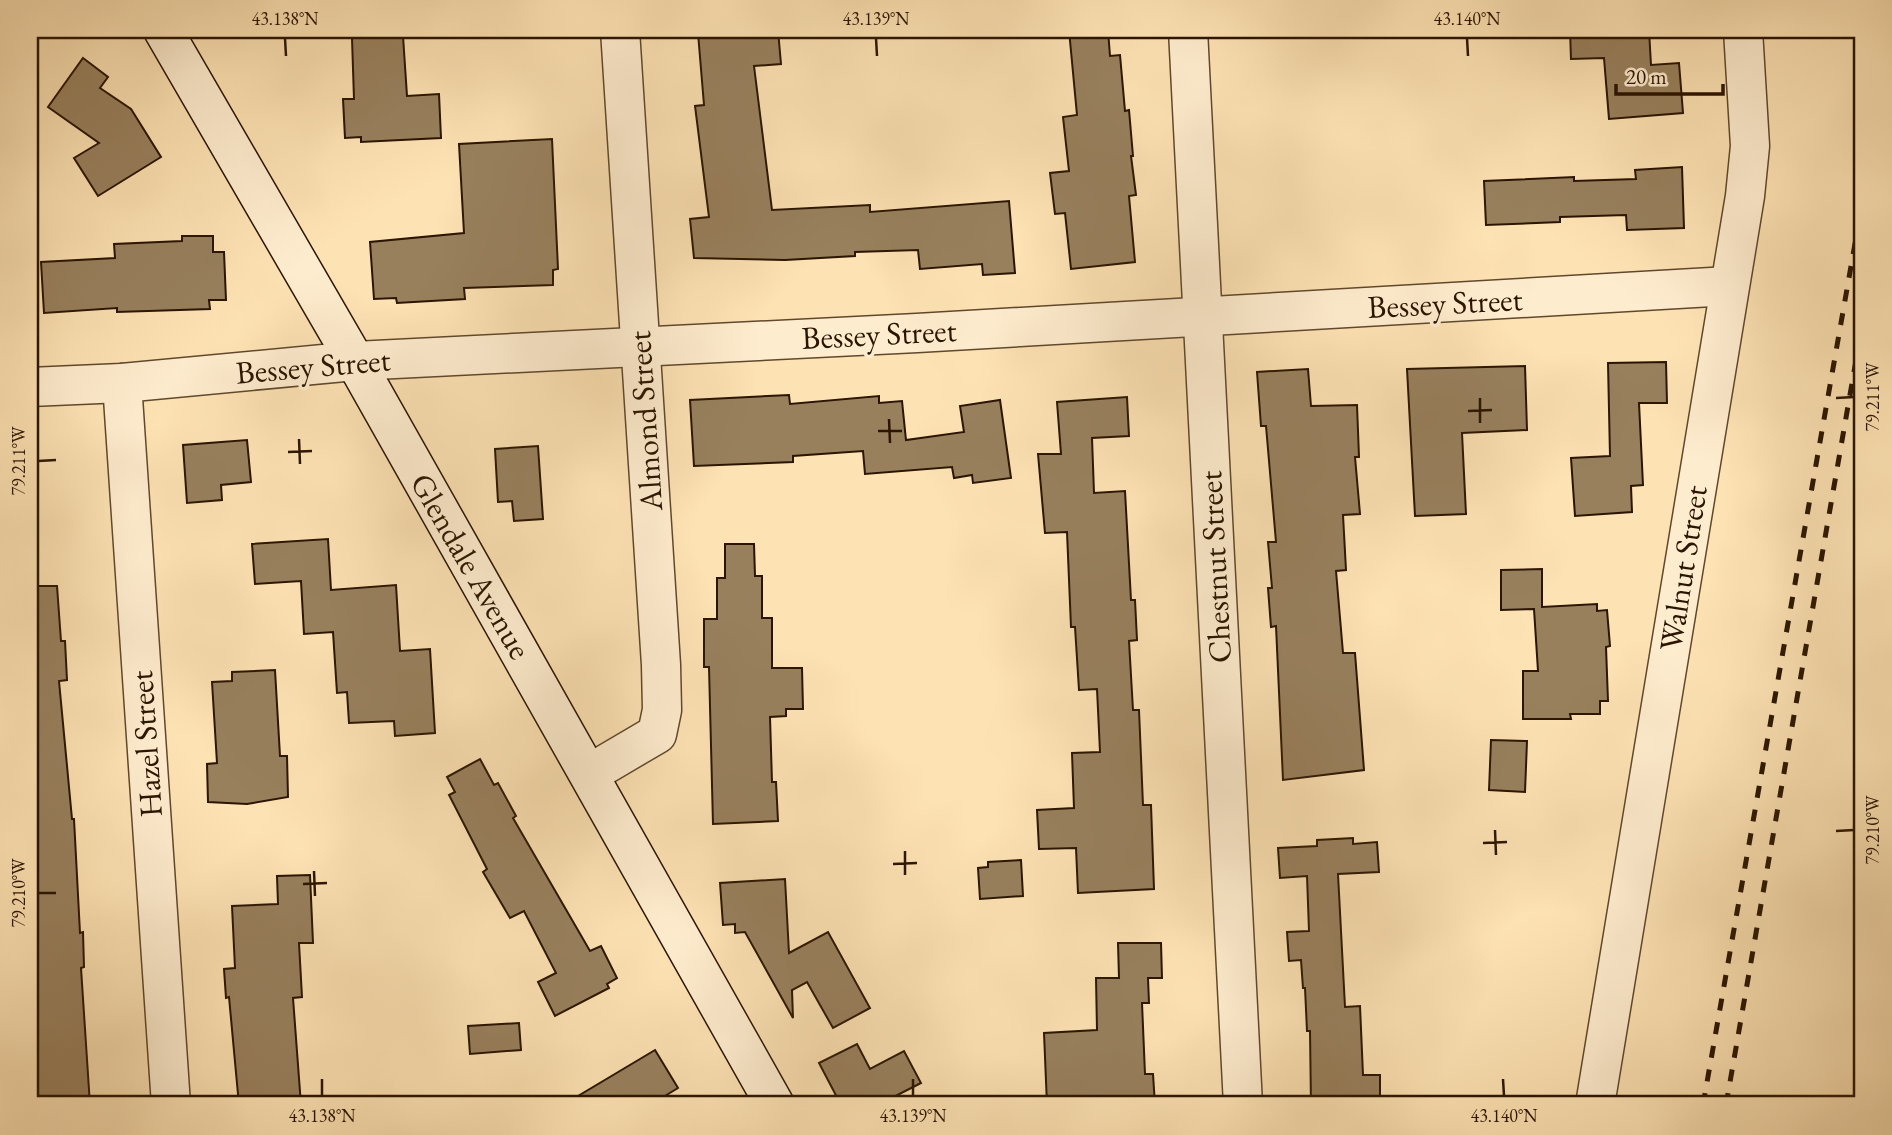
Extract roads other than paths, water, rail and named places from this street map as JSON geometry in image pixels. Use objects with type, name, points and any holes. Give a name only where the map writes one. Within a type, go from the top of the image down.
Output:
[{"type":"street","name":"Glendale Avenue","points":[[163,30],[355,360],[775,1105]]},
{"type":"street","name":"Almond Street","points":[[589,774],[657,734],[662,710],[620,30]]},
{"type":"street","name":"Chestnut Street","points":[[1188,30],[1243,1105]]},
{"type":"street","name":"Walnut Street","points":[[1595,1105],[1740,232],[1750,146],[1743,30]]},
{"type":"street","name":"Bessey Street","points":[[30,387],[122,383],[355,360],[917,333],[1729,286]]},
{"type":"street","name":"Hazel Street","points":[[122,383],[171,1105]]},
{"type":"railway","points":[[1703,1105],[1862,204]]},
{"type":"railway","points":[[1726,1105],[1862,326]]}]
